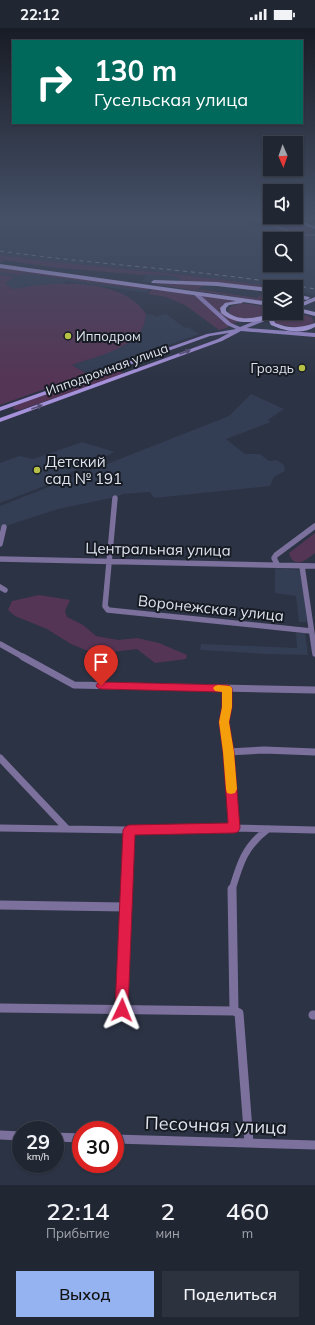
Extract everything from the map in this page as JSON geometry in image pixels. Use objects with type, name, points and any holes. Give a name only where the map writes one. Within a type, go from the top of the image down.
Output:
[{"type":"main road","points":[[44,272],[117,282],[154,285],[217,284],[263,289]]},
{"type":"main road","points":[[154,285],[195,293],[263,303]]},
{"type":"main road","points":[[303,297],[307,298]]},
{"type":"main road","points":[[303,305],[315,299]]},
{"type":"main road","points":[[251,301],[227,304],[224,307],[223,312],[232,318],[246,320],[263,317]]},
{"type":"main road","points":[[303,310],[313,314]]},
{"type":"main road","points":[[271,320],[273,324],[283,328],[302,330],[315,325]]},
{"type":"street","points":[[195,293],[229,324],[240,329],[315,335]]},
{"type":"street","points":[[240,329],[263,320]]},
{"type":"street","name":"Ипподромная улица","points":[[0,409],[209,335],[240,329]]},
{"type":"street","name":"Ипподромная улица","points":[[0,420],[222,339],[240,329]]},
{"type":"street","points":[[110,561],[115,498]]},
{"type":"street","points":[[277,564],[274,558],[276,555],[315,526]]},
{"type":"street","points":[[0,544],[4,527]]},
{"type":"street","name":"Центральная улица","points":[[0,559],[315,566]]},
{"type":"street","name":"Воронежская улица","points":[[110,561],[105,606],[108,610],[311,631]]},
{"type":"street","points":[[302,566],[315,654]]},
{"type":"street","points":[[1,646],[74,685],[315,690]]},
{"type":"street","points":[[227,688],[227,707],[224,722],[234,828]]},
{"type":"street","points":[[228,752],[264,750],[315,752]]},
{"type":"street","points":[[0,758],[67,829]]},
{"type":"street","points":[[0,828],[129,830],[269,828],[315,830]]},
{"type":"street","points":[[249,1143],[237,1012],[231,892],[238,870],[248,848],[256,838],[269,828]]},
{"type":"street","points":[[122,1010],[129,830]]},
{"type":"street","points":[[0,904],[125,907]]},
{"type":"street","points":[[0,1008],[237,1012]]},
{"type":"street","points":[[0,1135],[12,1136]]},
{"type":"street","name":"Песочная улица","points":[[124,1139],[315,1145]]},
{"type":"shaded area","points":[[0,272],[19,275],[23,273],[150,290],[146,293],[66,281],[64,284],[46,284],[13,289],[3,283],[13,277],[0,275]]},
{"type":"shaded area","points":[[0,272],[30,272],[148,288],[146,290],[23,273],[20,275]]},
{"type":"shaded area","points":[[107,272],[150,272],[239,282],[263,286],[263,288],[181,281],[181,278],[171,275]]},
{"type":"shaded area","points":[[159,272],[315,272],[315,295],[303,292],[303,280],[263,280],[263,286]]},
{"type":"shaded area","name":"Ипподром","points":[[0,275],[14,277],[4,283],[13,289],[65,284],[85,285],[120,293],[135,302],[146,314],[143,326],[134,339],[118,349],[72,365],[87,374],[0,405]]},
{"type":"shaded area","points":[[141,275],[171,275],[181,278],[181,281],[141,282],[147,276]]},
{"type":"shaded area","points":[[179,283],[205,285],[197,289],[257,298],[263,293],[263,301],[153,284]]},
{"type":"shaded area","points":[[152,288],[186,293],[197,297],[229,327],[219,330],[185,305],[166,297],[148,294]]},
{"type":"shaded area","points":[[200,295],[238,301],[224,304],[219,310],[226,317],[242,321],[231,324]]},
{"type":"shaded area","points":[[241,303],[263,306],[263,315],[254,318],[238,317],[228,312],[230,307]]},
{"type":"shaded area","points":[[146,314],[155,315],[154,317],[166,314],[185,328],[188,327],[199,334],[87,374],[72,365],[116,349],[130,341],[144,325]]},
{"type":"shaded area","points":[[303,314],[311,317],[314,321],[312,325],[297,328],[274,323],[275,320],[303,320]]},
{"type":"shaded area","points":[[115,370],[119,370],[123,374],[20,410],[13,409],[14,406]]},
{"type":"shaded area","points":[[251,394],[284,409],[268,420],[271,422],[226,439],[245,454],[260,454],[269,461],[277,460],[284,465],[285,471],[274,477],[270,486],[154,498],[150,492],[123,494],[116,497],[58,509],[0,528],[0,506],[229,416]]},
{"type":"shaded area","name":"Детский сад № 191","points":[[82,442],[115,452],[58,478],[58,481],[0,503],[0,463],[19,456],[33,459]]},
{"type":"shaded area","points":[[315,533],[315,553],[304,561],[294,561],[289,553]]},
{"type":"shaded area","points":[[275,568],[301,570],[307,622],[299,622],[296,596],[275,593]]},
{"type":"shaded area","points":[[39,595],[70,600],[65,611],[67,617],[83,625],[96,636],[118,640],[137,638],[159,643],[187,655],[186,659],[155,663],[137,649],[95,654],[71,644],[47,629],[15,616],[8,610],[12,601]]},
{"type":"shaded area","points":[[296,633],[305,633],[308,655],[200,650],[201,644],[297,648]]},
{"type":"railway","points":[[187,272],[237,277],[315,289]]},
{"type":"slow traffic","points":[[218,688],[227,688],[227,707],[224,722],[231,789]]},
{"type":"place","name":"Ипподром","points":[[68,336]]},
{"type":"place","name":"Гроздь","points":[[302,368]]},
{"type":"place","name":"Детский сад № 191","points":[[37,470]]},
{"type":"route","points":[[101,686],[227,688],[227,707],[224,722],[234,828],[129,830],[122,1010]]}]
